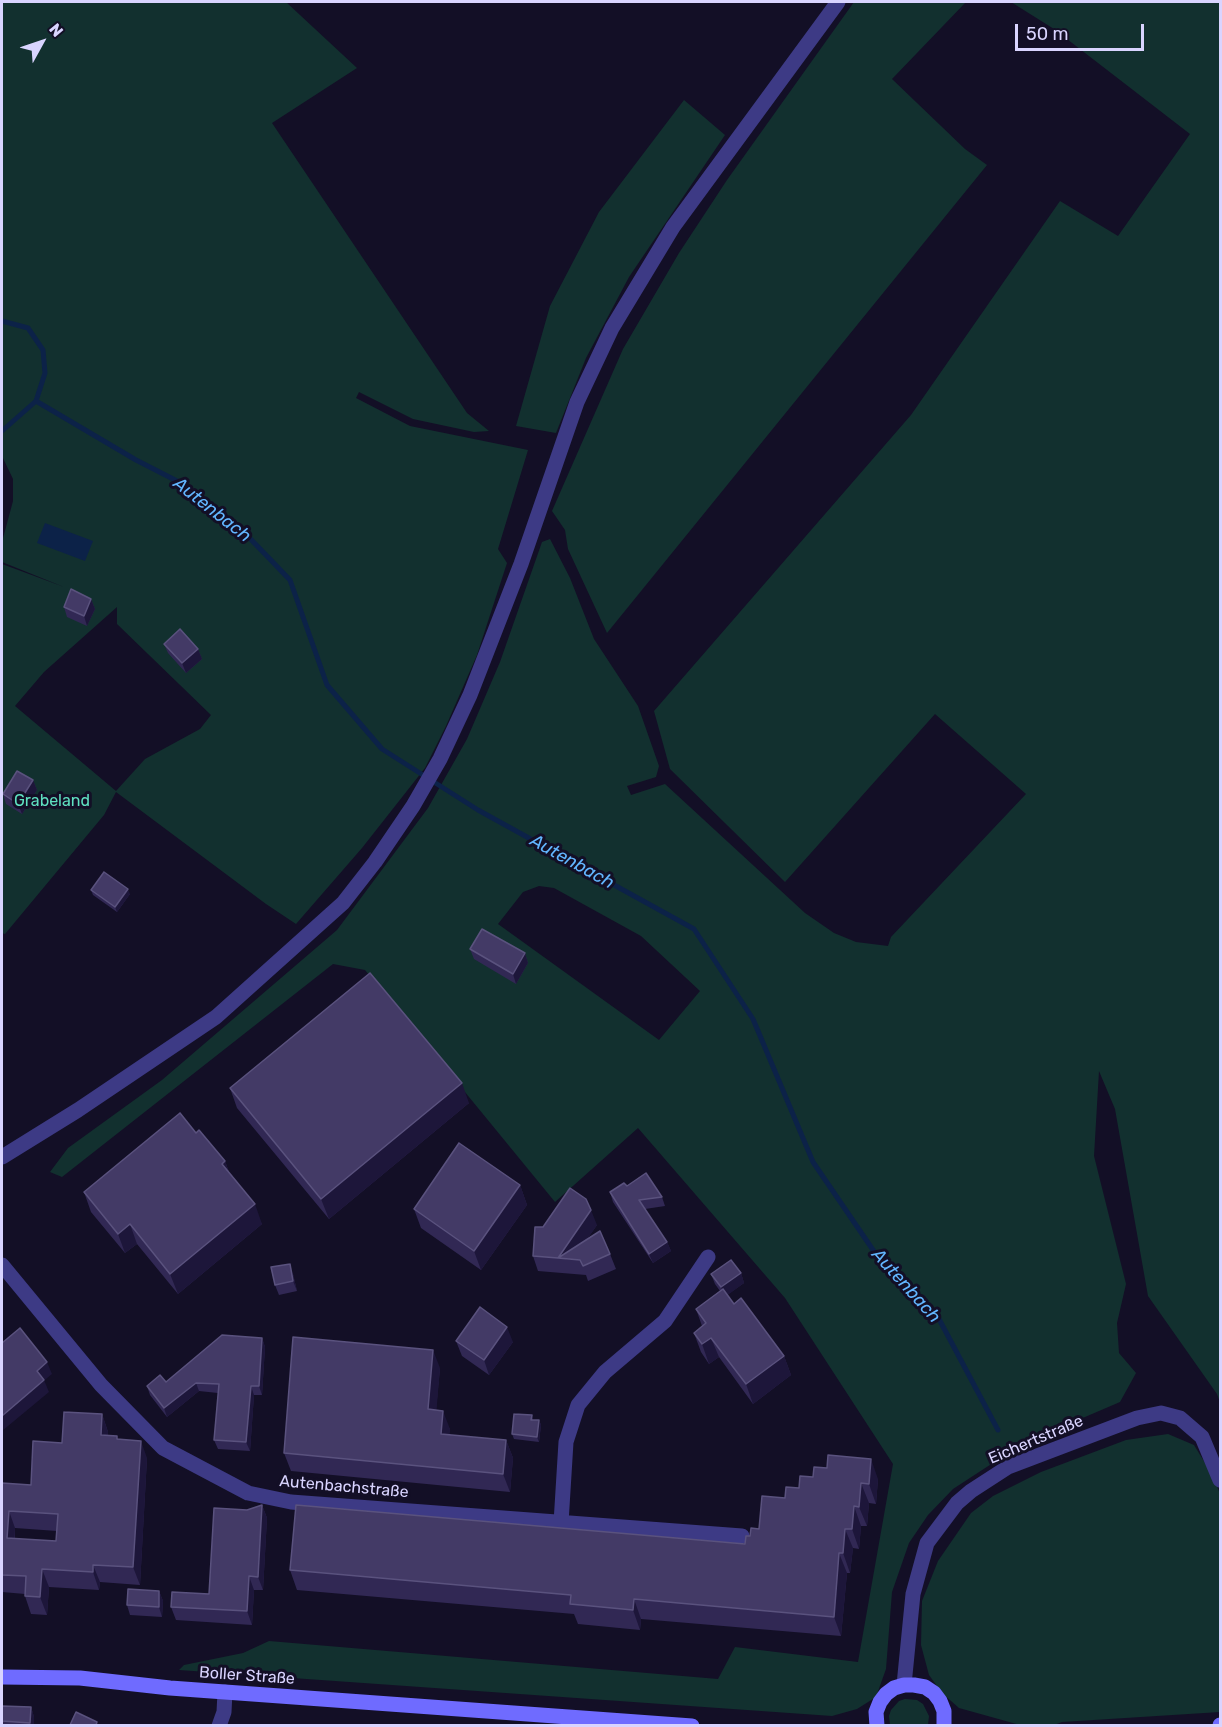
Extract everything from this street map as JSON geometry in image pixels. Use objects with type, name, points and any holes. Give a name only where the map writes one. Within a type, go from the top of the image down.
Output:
[{"type":"main road","name":"Boller Straße","points":[[2,1677],[80,1678],[225,1692],[692,1725]]},
{"type":"main road","points":[[873,1724],[880,1702],[894,1688],[914,1684],[934,1693],[940,1701],[948,1724]]},
{"type":"street","points":[[2,1157],[78,1110],[216,1017],[343,903],[413,806],[441,759],[470,695],[520,564],[577,402],[612,328],[673,227],[838,2]]},
{"type":"street","points":[[561,1523],[566,1442],[578,1405],[604,1372],[664,1321],[708,1257]]},
{"type":"street","name":"Autenbachstraße","points":[[2,1265],[101,1385],[163,1448],[248,1492],[291,1502],[742,1536]]},
{"type":"street","name":"Eichertstraße","points":[[904,1685],[913,1594],[927,1543],[957,1503],[1008,1467],[1137,1418],[1161,1413],[1180,1418],[1202,1437],[1221,1480]]},
{"type":"street","points":[[219,1725],[224,1712],[225,1692]]},
{"type":"green space","name":"Grabeland","points":[[2,2],[286,2],[357,68],[272,123],[467,413],[489,431],[474,432],[413,419],[359,392],[356,398],[410,426],[528,450],[498,549],[507,563],[477,655],[446,726],[425,768],[362,848],[296,924],[116,792],[104,815],[5,934],[2,933],[2,564],[64,587],[2,562],[2,542],[13,501],[13,479],[2,456]],"holes":[[[117,607],[117,624],[211,715],[200,729],[145,759],[116,791],[15,706],[44,672]]]},
{"type":"green space","points":[[854,2],[966,2],[892,79],[965,149],[987,165],[607,633],[568,549],[565,530],[552,511],[623,349],[679,253],[727,180]]},
{"type":"green space","points":[[1011,2],[1220,2],[1220,1402],[1217,1394],[1148,1296],[1115,1109],[1099,1071],[1094,1156],[1126,1284],[1117,1323],[1119,1353],[1136,1373],[1120,1402],[1022,1444],[953,1489],[928,1515],[909,1543],[892,1592],[886,1669],[876,1697],[857,1709],[832,1716],[179,1670],[184,1665],[243,1653],[269,1641],[718,1679],[735,1647],[858,1662],[893,1464],[785,1298],[638,1128],[555,1202],[365,970],[333,964],[62,1177],[50,1172],[68,1148],[162,1080],[337,930],[428,808],[467,739],[500,662],[542,542],[550,539],[570,578],[594,639],[638,706],[659,766],[656,777],[627,786],[631,795],[665,784],[805,913],[834,933],[856,942],[888,946],[891,937],[1026,794],[935,714],[785,882],[670,769],[654,711],[911,415],[1060,201],[1118,236],[1190,134],[1054,29]],"holes":[[[539,886],[554,888],[641,936],[700,991],[659,1040],[498,924],[523,892]]]},
{"type":"green space","points":[[684,100],[725,135],[629,277],[586,358],[556,433],[516,426],[550,306],[599,212]]},
{"type":"green space","points":[[1168,1434],[1194,1445],[1213,1476],[1220,1494],[1220,1712],[1062,1722],[1054,1725],[1020,1725],[959,1708],[942,1693],[929,1675],[921,1645],[922,1601],[938,1561],[971,1513],[993,1496],[1041,1472],[1126,1440]]},
{"type":"green space","points":[[917,1700],[923,1704],[929,1716],[928,1725],[890,1725],[891,1710],[899,1701]]},
{"type":"water","points":[[45,523],[93,541],[85,561],[37,543]]},
{"type":"building","points":[[71,589],[91,599],[84,616],[64,607]]},
{"type":"building","points":[[180,629],[198,649],[182,663],[164,644]]},
{"type":"building","points":[[17,771],[33,780],[18,804],[3,794]]},
{"type":"building","points":[[104,872],[128,889],[115,907],[91,890]]},
{"type":"building","points":[[482,929],[525,953],[513,974],[470,949]]},
{"type":"building","points":[[370,973],[462,1083],[321,1199],[230,1088]]},
{"type":"building","points":[[180,1113],[196,1133],[199,1130],[225,1161],[222,1164],[255,1204],[170,1274],[130,1224],[118,1234],[84,1192]]},
{"type":"building","points":[[459,1143],[520,1185],[474,1251],[414,1209]]},
{"type":"building","points":[[646,1173],[662,1197],[639,1200],[667,1242],[649,1254],[610,1192],[624,1183],[627,1186]]},
{"type":"building","points":[[570,1188],[586,1199],[591,1210],[558,1258],[533,1256],[535,1227],[543,1227]]},
{"type":"building","points":[[600,1231],[610,1254],[583,1266],[580,1260],[558,1258]]},
{"type":"building","points":[[731,1260],[741,1273],[721,1287],[711,1274]]},
{"type":"building","points":[[290,1264],[293,1281],[275,1285],[271,1267]]},
{"type":"building","points":[[723,1289],[734,1304],[741,1298],[784,1356],[746,1384],[711,1338],[702,1344],[694,1333],[706,1323],[696,1309]]},
{"type":"building","points":[[480,1307],[507,1327],[484,1360],[456,1341]]},
{"type":"building","points":[[20,1328],[47,1362],[37,1371],[44,1380],[2,1416],[2,1343]]},
{"type":"building","points":[[222,1335],[262,1338],[259,1386],[251,1386],[246,1442],[214,1440],[219,1384],[196,1383],[164,1408],[147,1386],[160,1375],[166,1382]]},
{"type":"building","points":[[293,1337],[433,1350],[428,1409],[443,1411],[441,1434],[506,1440],[503,1474],[284,1453]]},
{"type":"building","points":[[64,1412],[102,1414],[101,1435],[141,1441],[133,1567],[93,1565],[93,1572],[42,1569],[40,1597],[25,1596],[26,1576],[2,1575],[2,1483],[31,1485],[33,1441],[62,1443]],"holes":[[[9,1511],[58,1514],[56,1541],[7,1538]]]},
{"type":"building","points":[[514,1414],[532,1415],[531,1420],[539,1420],[537,1437],[512,1434]]},
{"type":"building","points":[[828,1455],[871,1459],[869,1484],[861,1483],[859,1507],[854,1506],[852,1529],[845,1529],[843,1553],[839,1553],[834,1617],[634,1599],[633,1610],[570,1604],[571,1595],[290,1570],[296,1505],[745,1544],[746,1536],[750,1536],[751,1528],[759,1529],[762,1496],[785,1498],[786,1487],[799,1488],[800,1476],[813,1477],[814,1467],[827,1468]]},
{"type":"building","points":[[262,1505],[258,1577],[249,1576],[247,1611],[171,1607],[172,1592],[209,1594],[214,1508],[247,1510]]},
{"type":"building","points":[[128,1589],[159,1591],[159,1607],[127,1605]]},
{"type":"building","points":[[2,1706],[31,1707],[30,1723],[2,1721]]},
{"type":"building","points":[[76,1712],[97,1722],[96,1725],[70,1725]]},
{"type":"waterway","points":[[2,321],[28,328],[43,350],[45,373],[36,401],[2,431]]},
{"type":"waterway","name":"Autenbach","points":[[36,401],[136,460],[179,482],[239,527],[290,580],[327,685],[382,749],[478,810],[694,929],[753,1019],[813,1162],[886,1269],[939,1319],[998,1430]]}]
